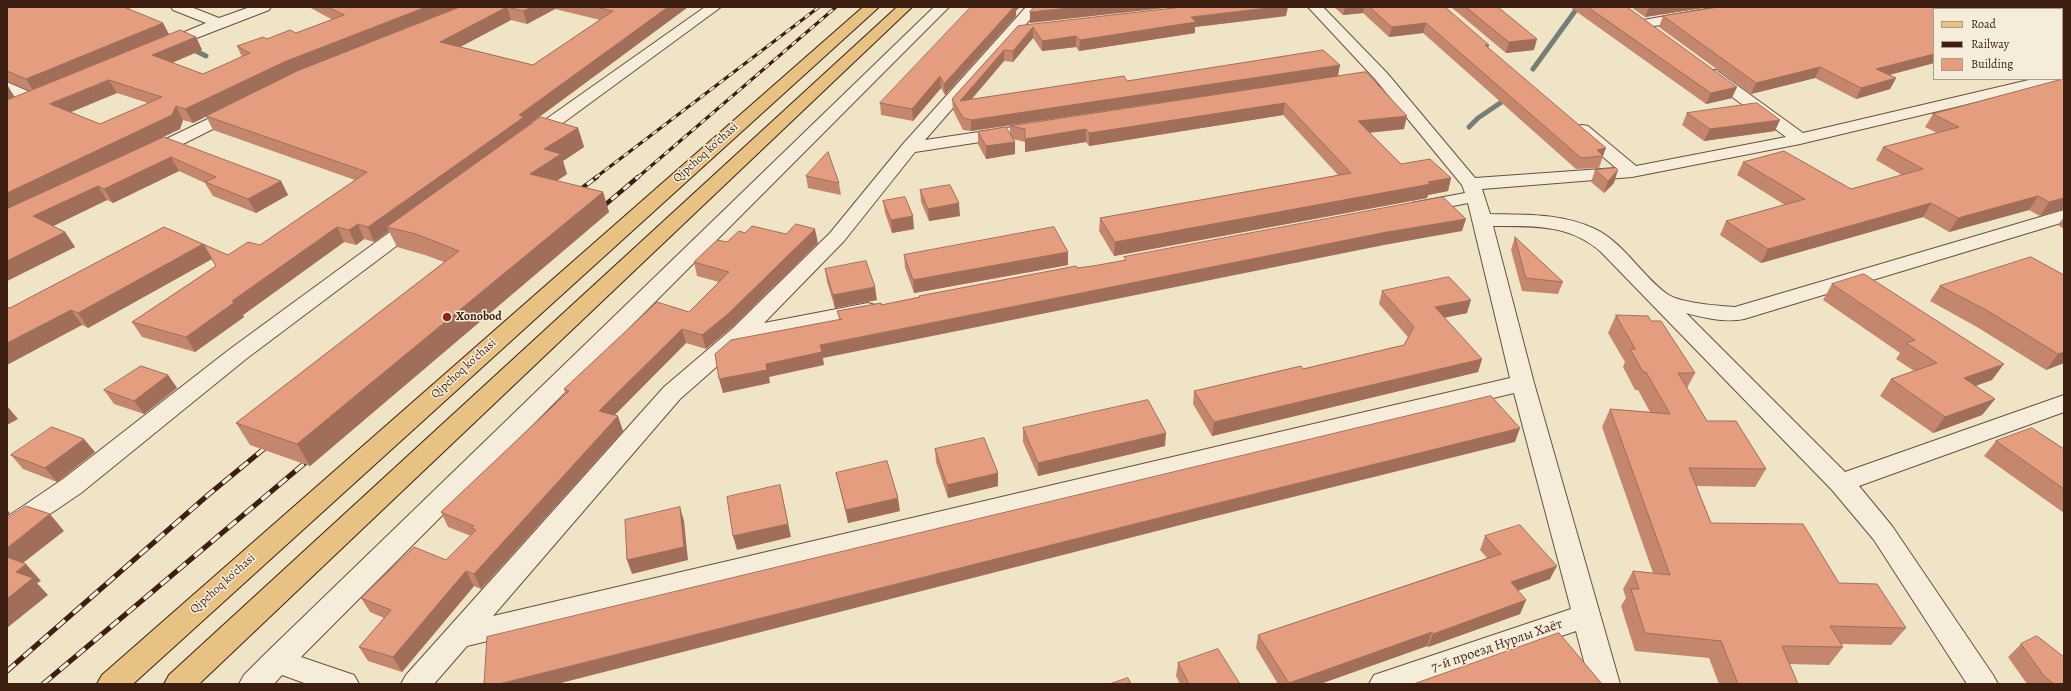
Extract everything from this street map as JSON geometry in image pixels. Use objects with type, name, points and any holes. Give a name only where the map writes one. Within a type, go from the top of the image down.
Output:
[{"type":"main road","name":"Qipchoq ko'chasi","points":[[112,684],[872,7]]},
{"type":"main road","points":[[179,684],[905,7]]},
{"type":"street","points":[[178,7],[219,23]]},
{"type":"street","points":[[147,52],[219,23],[264,7]]},
{"type":"street","points":[[514,150],[714,7]]},
{"type":"street","points":[[254,684],[942,7]]},
{"type":"street","points":[[416,684],[460,636],[672,393],[740,334],[837,237],[909,148],[1034,7]]},
{"type":"street","points":[[1315,7],[1373,77],[1473,190],[1523,383],[1605,684]]},
{"type":"street","points":[[1662,38],[1637,20],[1744,7]]},
{"type":"street","points":[[1012,31],[1036,28]]},
{"type":"street","points":[[1700,66],[1800,139]]},
{"type":"street","points":[[1398,211],[1473,190],[1632,172],[1800,139],[2050,80]]},
{"type":"street","points":[[7,87],[40,97],[13,108]]},
{"type":"street","points":[[135,161],[252,103]]},
{"type":"street","points":[[1567,117],[1632,172]]},
{"type":"street","points":[[909,148],[1058,125]]},
{"type":"street","points":[[7,530],[72,486],[238,354],[431,211]]},
{"type":"street","points":[[1660,299],[1702,311],[1736,314],[2064,216]]},
{"type":"street","points":[[1482,220],[1552,222],[1575,227],[1600,240],[1841,483],[1883,533],[1983,684]]},
{"type":"street","points":[[740,334],[889,306]]},
{"type":"street","points":[[460,636],[1523,383]]},
{"type":"street","points":[[1841,483],[2064,403]]},
{"type":"street","name":"7-й проезд Нурлы Хаёт","points":[[1384,684],[1586,616]]},
{"type":"street","points":[[277,661],[344,684]]},
{"type":"building","points":[[7,7],[124,7],[163,23],[26,79],[7,71]]},
{"type":"building","points":[[328,7],[426,7],[284,62],[185,109],[176,106],[172,115],[7,193],[7,100],[180,30],[196,37],[152,55],[203,74],[250,53],[237,46],[263,37],[267,39],[290,30],[296,33],[344,15]],"holes":[[[109,80],[162,97],[100,124],[50,104]]]},
{"type":"building","points":[[460,7],[507,7],[440,42],[533,65],[613,11],[596,7],[668,7],[519,115],[524,117],[368,227],[358,224],[349,230],[337,227],[232,301],[235,302],[186,337],[132,322],[216,266],[203,244],[228,255],[248,242],[260,245],[367,172],[206,116],[297,71]]},
{"type":"building","points":[[507,7],[532,7],[523,11]]},
{"type":"building","points":[[971,7],[1014,7],[944,84],[940,76],[912,109],[880,103]]},
{"type":"building","points":[[1034,7],[1079,7],[1030,12]]},
{"type":"building","points":[[1183,7],[1276,7],[1191,17],[1196,22],[1080,40],[1076,36],[1042,41],[1033,27],[1013,51],[1004,50],[960,101],[1124,76],[1127,81],[1323,50],[1340,65],[971,120],[963,118],[952,99],[1018,26]]},
{"type":"building","points":[[1370,7],[1445,7],[1489,45],[1485,45],[1606,148],[1597,150],[1603,156],[1581,158],[1426,23],[1392,27]]},
{"type":"building","points":[[1466,7],[1498,7],[1537,39],[1509,42]]},
{"type":"building","points":[[1588,7],[1627,7],[1737,87],[1711,93]]},
{"type":"building","points":[[1719,7],[2064,7],[2064,33],[2063,8],[1933,8],[1933,54],[1876,69],[1896,78],[1861,88],[1820,67],[1756,83],[1663,16]]},
{"type":"building","points":[[1366,72],[1407,116],[1358,121],[1401,164],[1430,159],[1451,178],[1428,182],[1431,184],[1115,242],[1100,218],[1351,173],[1285,103],[1089,133],[1086,129],[1025,139],[1025,129],[1010,126]]},
{"type":"building","points":[[2063,79],[2064,198],[2049,202],[2038,196],[1958,218],[1931,203],[1768,249],[1726,221],[1805,199],[1743,162],[1784,151],[1851,189],[1923,169],[1883,147],[1959,127],[1933,114]]},
{"type":"building","points":[[1757,103],[1780,120],[1710,129],[1687,113]]},
{"type":"building","points":[[541,117],[578,128],[544,149],[561,154],[530,174],[603,192],[297,444],[236,423],[459,251],[416,234],[387,227]]},
{"type":"building","points":[[1006,127],[1015,142],[986,146],[978,132]]},
{"type":"building","points":[[164,137],[281,181],[248,199],[205,182],[216,177],[171,157],[104,189],[98,186],[33,216],[65,232],[7,261],[7,209]]},
{"type":"building","points":[[828,152],[839,183],[806,176]]},
{"type":"building","points":[[1616,168],[1618,170],[1608,181],[1595,170]]},
{"type":"building","points":[[950,185],[959,203],[928,209],[920,190]]},
{"type":"building","points":[[905,197],[913,216],[891,220],[883,201]]},
{"type":"building","points":[[1443,197],[1466,219],[1387,232],[820,345],[822,352],[766,364],[767,370],[719,379],[715,354],[731,340],[842,319],[840,319],[837,311],[881,303],[881,305],[920,297],[919,296],[1076,266],[1077,268],[1126,260],[1124,257]]},
{"type":"building","points":[[796,224],[815,229],[728,314],[702,335],[682,329],[599,411],[618,416],[474,574],[466,571],[393,657],[359,647],[391,610],[361,598],[414,547],[446,560],[476,530],[471,528],[474,526],[441,512],[569,391],[564,389],[657,302],[689,312],[729,272],[694,262],[717,240],[727,242],[739,231],[745,233],[752,226],[786,234]]},
{"type":"building","points":[[164,227],[203,244],[78,313],[71,310],[7,343],[7,307],[10,308]]},
{"type":"building","points":[[1054,227],[1068,252],[913,280],[904,255]]},
{"type":"building","points":[[1515,237],[1563,282],[1526,278]]},
{"type":"building","points":[[2031,257],[2064,275],[2064,352],[2058,354],[1988,311],[1940,286]]},
{"type":"building","points":[[866,261],[875,287],[833,295],[825,269]]},
{"type":"building","points":[[1864,274],[2004,364],[1964,378],[1995,399],[1945,417],[1891,379],[1937,363],[1906,343],[1915,340],[1832,284]]},
{"type":"building","points":[[1449,277],[1471,300],[1435,307],[1482,359],[1214,422],[1194,391],[1301,366],[1303,369],[1404,345],[1414,327],[1382,291]]},
{"type":"building","points":[[1616,315],[1648,316],[1651,321],[1661,321],[1695,373],[1678,373],[1707,421],[1736,421],[1766,469],[1689,468],[1711,523],[1803,524],[1839,583],[1877,584],[1906,628],[1830,626],[1843,647],[1782,646],[1798,684],[1738,684],[1721,641],[1645,633],[1631,589],[1639,589],[1633,571],[1670,575],[1610,409],[1670,414],[1646,372],[1643,372],[1630,349],[1635,349]]},
{"type":"building","points":[[141,366],[168,375],[134,401],[104,390]]},
{"type":"building","points":[[1491,396],[1520,428],[499,684],[484,684],[487,637]]},
{"type":"building","points":[[1148,400],[1166,433],[1038,463],[1023,428]]},
{"type":"building","points":[[52,427],[84,439],[45,468],[11,455]]},
{"type":"building","points":[[2032,428],[2064,449],[2064,489],[1996,441]]},
{"type":"building","points":[[984,438],[998,473],[947,485],[935,449]]},
{"type":"building","points":[[887,461],[898,498],[846,510],[836,473]]},
{"type":"building","points":[[780,485],[788,524],[733,536],[727,497]]},
{"type":"building","points":[[26,506],[50,514],[7,548],[7,519]]},
{"type":"building","points":[[680,507],[684,547],[627,560],[625,520]]},
{"type":"building","points":[[1520,525],[1557,566],[1511,582],[1526,600],[1433,634],[1432,632],[1289,683],[1258,635],[1501,554],[1485,536]]},
{"type":"building","points":[[7,557],[26,564],[16,572],[33,578],[7,599]]},
{"type":"building","points":[[1559,633],[1602,684],[1414,684]]},
{"type":"building","points":[[2037,636],[2064,657],[2064,684],[2054,684],[2044,676],[2021,644]]},
{"type":"building","points":[[1218,649],[1240,684],[1189,684],[1178,663]]},
{"type":"building","points":[[1128,678],[1131,684],[1110,684]]},
{"type":"waterway","points":[[1533,69],[1578,7]]},
{"type":"waterway","points":[[190,48],[206,56]]},
{"type":"waterway","points":[[1469,127],[1478,118],[1509,97]]},
{"type":"railway","points":[[595,178],[819,7]]},
{"type":"railway","points":[[637,178],[836,7]]},
{"type":"railway","points":[[574,194],[597,177]]},
{"type":"railway","points":[[599,210],[638,177]]},
{"type":"railway","points":[[7,671],[208,495],[271,443]]},
{"type":"railway","points":[[43,684],[312,457]]},
{"type":"place","name":"Xonobod","points":[[447,317]]}]
